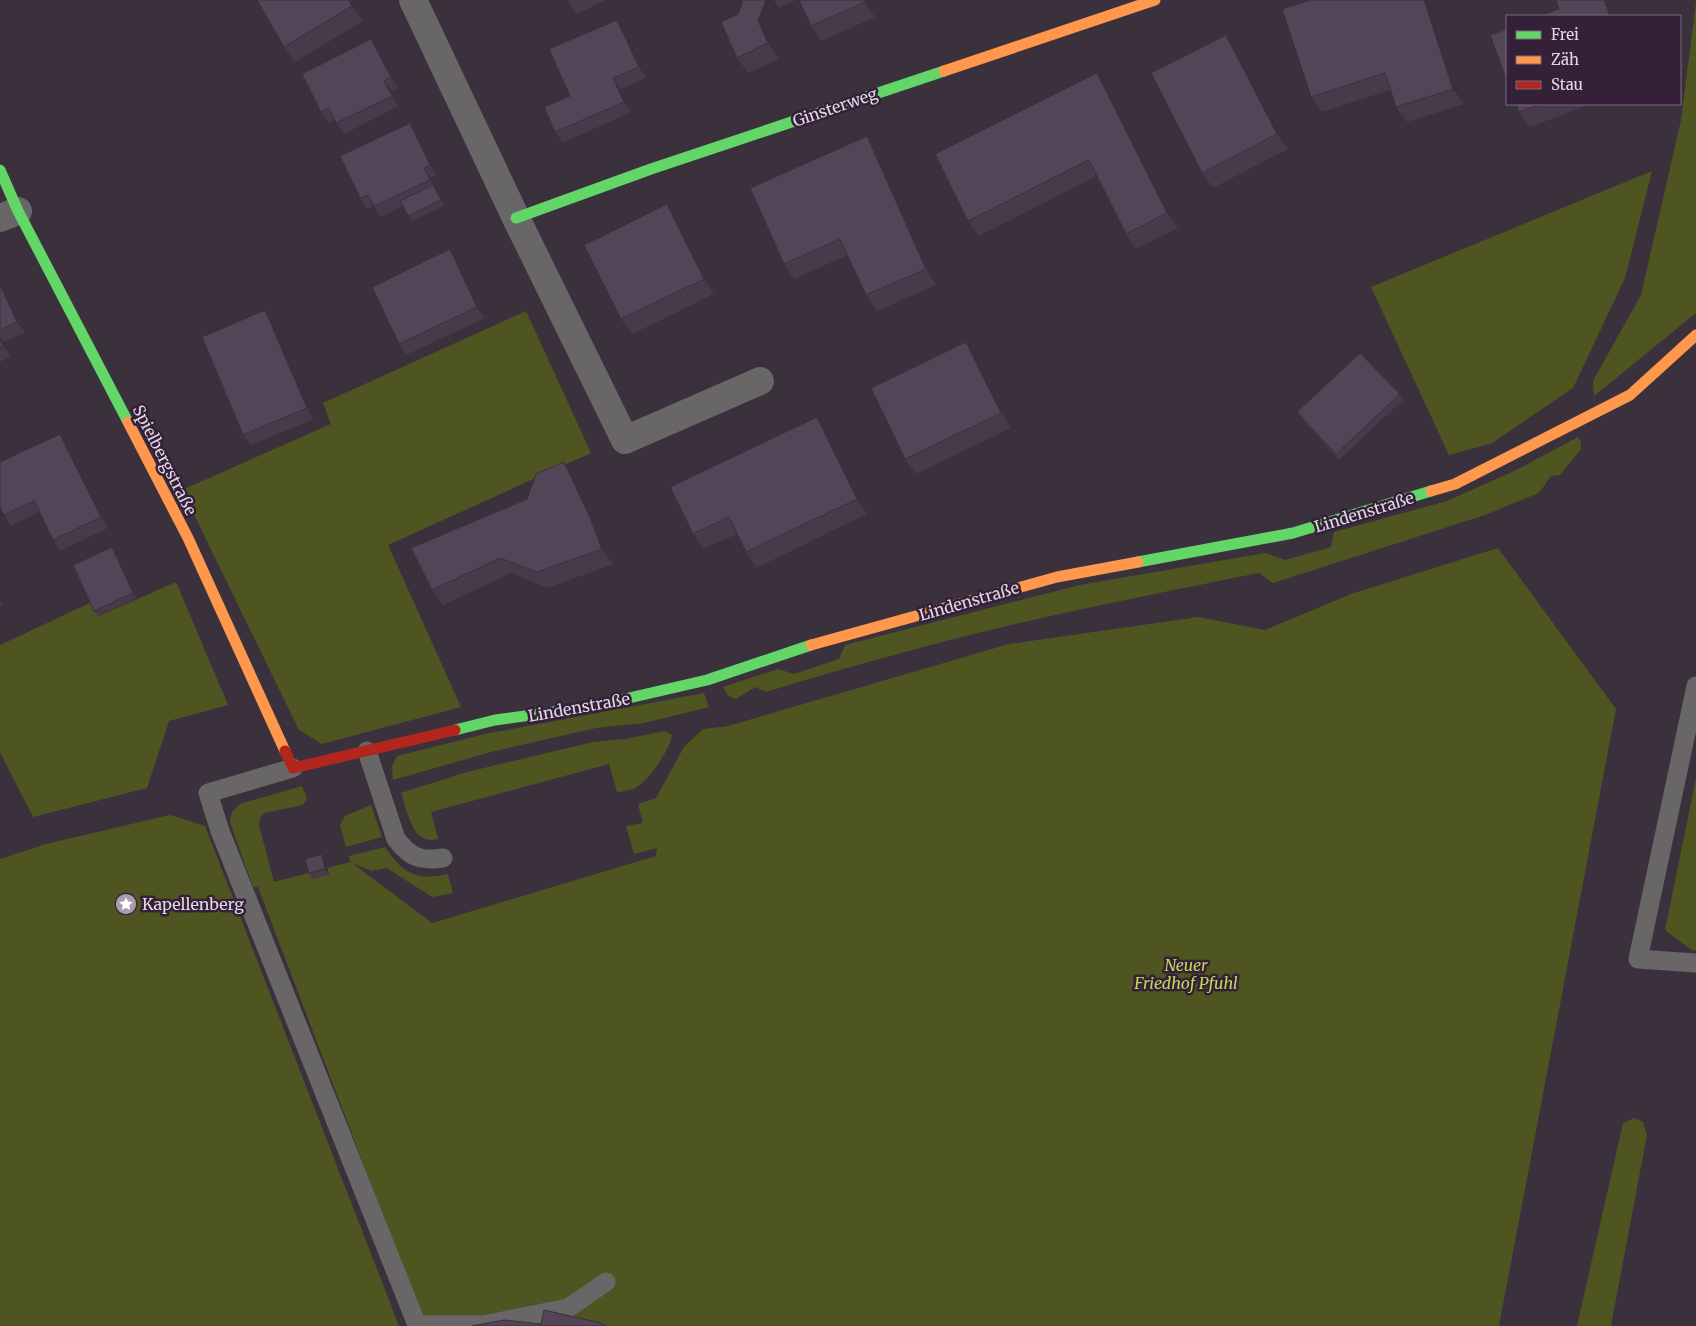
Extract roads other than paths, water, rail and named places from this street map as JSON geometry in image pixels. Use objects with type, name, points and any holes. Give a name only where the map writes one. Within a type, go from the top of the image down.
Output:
[{"type":"street","points":[[412,0],[625,440],[760,381]]},
{"type":"street","name":"Ginsterweg","points":[[516,218],[651,169],[1155,0]]},
{"type":"street","name":"Spielbergstraße","points":[[0,170],[9,215],[188,538],[293,768]]},
{"type":"street","name":"Lindenstraße","points":[[293,768],[495,720],[590,707],[708,680],[805,647],[1058,577],[1293,533],[1455,484],[1630,395],[1696,335]]},
{"type":"lane","points":[[1696,686],[1638,959],[1696,962]]},
{"type":"lane","points":[[367,751],[396,839],[405,850],[416,857],[428,860],[443,858]]},
{"type":"lane","name":"Lindenstraße","points":[[293,768],[208,793],[220,831],[417,1325],[483,1325],[568,1308],[606,1282]]},
{"type":"place","name":"Kapellenberg","points":[[126,904]]},
{"type":"park label","name":"Neuer Friedhof Pfuhl","points":[[1186,974]]}]
